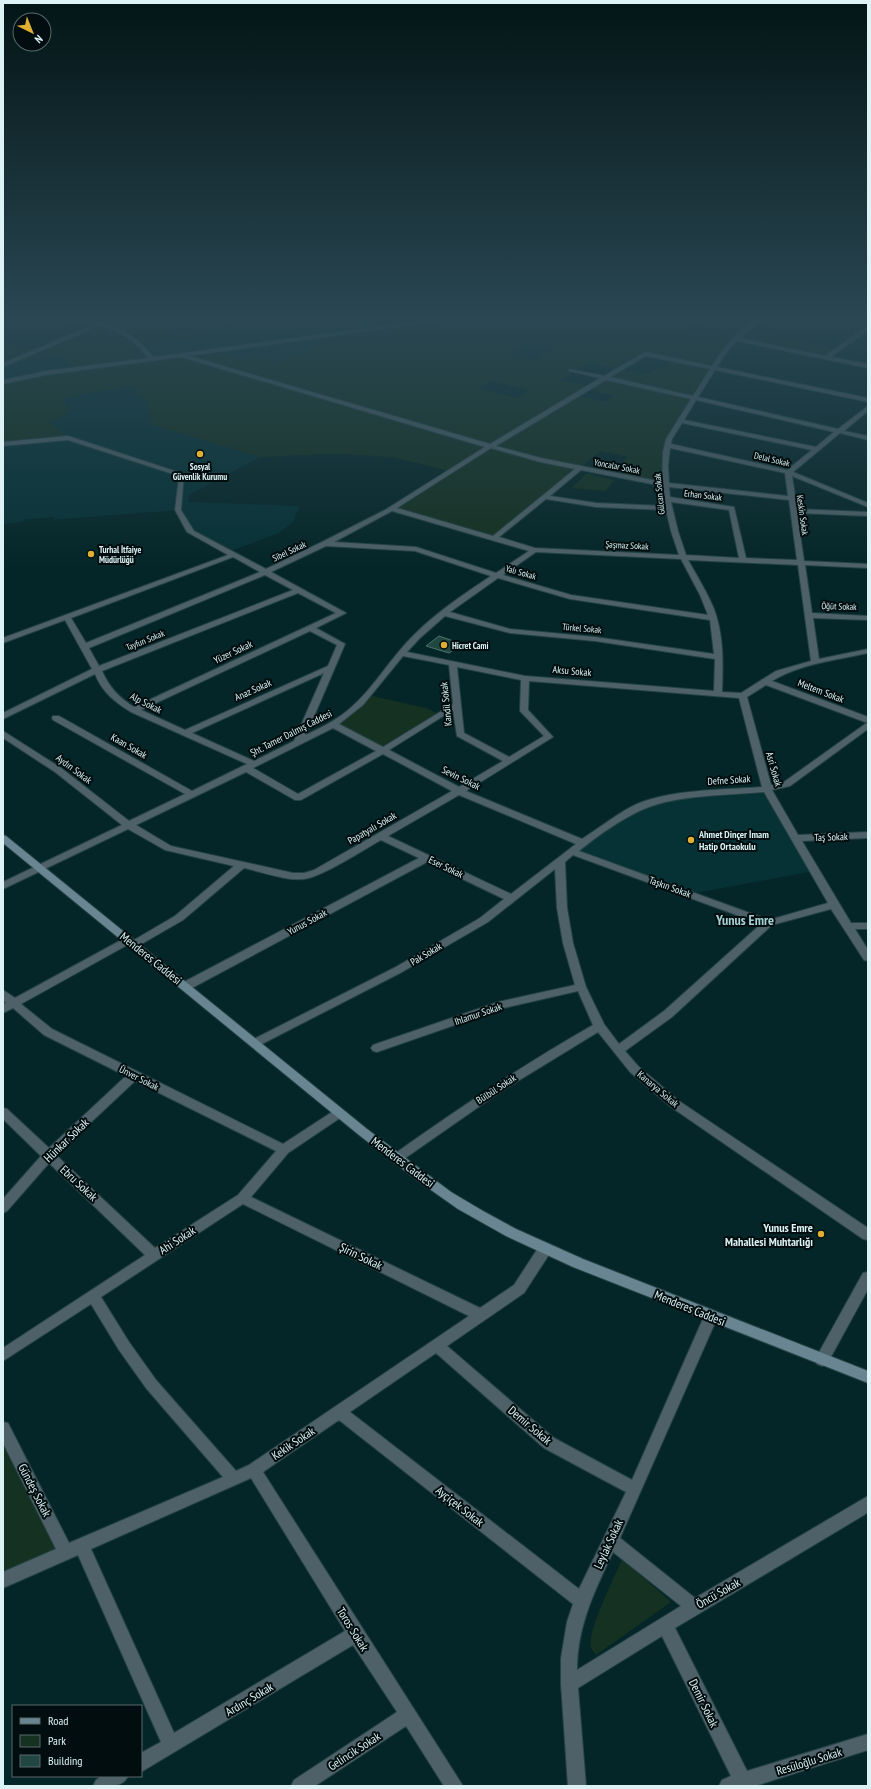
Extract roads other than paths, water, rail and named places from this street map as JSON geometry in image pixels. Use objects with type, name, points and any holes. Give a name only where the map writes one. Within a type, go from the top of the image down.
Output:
[{"type":"street","name":"Yoncalar Sokak","points":[[337,401],[489,447],[540,460],[666,485],[792,498]]},
{"type":"street","name":"Sibel Sokak","points":[[84,646],[266,572],[325,544],[390,508],[565,401]]},
{"type":"street","name":"Gülcan Sokak","points":[[694,401],[680,421],[667,445],[667,499],[668,508],[683,557],[703,592],[713,618],[720,657],[718,694]]},
{"type":"street","points":[[702,401],[868,438]]},
{"type":"street","points":[[788,472],[868,408]]},
{"type":"street","points":[[680,421],[817,449]]},
{"type":"street","points":[[3,444],[68,438],[182,475],[178,510],[191,532],[298,590]]},
{"type":"street","name":"Delal Sokak","points":[[667,445],[788,472],[868,505]]},
{"type":"street","points":[[494,538],[580,468]]},
{"type":"street","name":"Keskin Sokak","points":[[788,472],[815,662]]},
{"type":"street","points":[[545,497],[596,505],[668,508]]},
{"type":"street","name":"Erhan Sokak","points":[[667,499],[732,508],[743,560]]},
{"type":"street","name":"Şaşmaz Sokak","points":[[390,508],[535,550],[868,566]]},
{"type":"street","points":[[793,511],[868,514]]},
{"type":"street","name":"Yalı Sokak","points":[[325,544],[416,549],[570,597],[713,618]]},
{"type":"street","name":"Şht. Tamer Dalmış Caddesi","points":[[3,886],[298,743],[352,712],[368,695],[401,653],[444,612],[496,575],[535,550]]},
{"type":"street","points":[[3,641],[233,555]]},
{"type":"street","name":"Yüzer Sokak","points":[[134,710],[342,613],[298,590]]},
{"type":"street","name":"Tayfun Sokak","points":[[3,716],[97,670],[298,590]]},
{"type":"street","name":"Türkel Sokak","points":[[444,612],[510,631],[595,639],[720,657]]},
{"type":"street","name":"Öğüt Sokak","points":[[808,615],[868,618]]},
{"type":"street","name":"Alp Sokak","points":[[67,617],[97,670],[103,684],[119,701],[134,710],[185,733],[250,766],[298,798],[382,751]]},
{"type":"street","points":[[298,743],[341,644],[310,628]]},
{"type":"street","points":[[743,696],[779,673],[815,662],[868,651]]},
{"type":"street","name":"Aksu Sokak","points":[[401,653],[525,678],[743,696]]},
{"type":"street","name":"Kandil Sokak","points":[[454,664],[460,734],[510,761]]},
{"type":"street","name":"Anaz Sokak","points":[[185,733],[331,667]]},
{"type":"street","name":"Papatyalı Sokak","points":[[128,825],[168,848],[293,876],[305,876],[317,872],[459,791],[549,737],[524,711],[525,678]]},
{"type":"street","name":"Meltem Sokak","points":[[766,682],[868,720]]},
{"type":"street","name":"Asri Sokak","points":[[743,696],[767,789],[834,905],[868,958]]},
{"type":"street","points":[[382,751],[458,704]]},
{"type":"street","name":"Kaan Sokak","points":[[56,718],[191,794]]},
{"type":"street","name":"Sevin Sokak","points":[[333,724],[459,791],[583,843]]},
{"type":"street","name":"Defne Sokak","points":[[583,843],[635,809],[660,800],[695,794],[767,789],[788,784],[868,725]]},
{"type":"street","name":"Aydın Sokak","points":[[3,734],[58,770],[128,825]]},
{"type":"street","name":"Taş Sokak","points":[[794,838],[868,835]]},
{"type":"street","name":"Eser Sokak","points":[[381,836],[512,898]]},
{"type":"street","name":"Menderes Caddesi","points":[[3,838],[39,869],[186,986],[339,1112],[448,1196],[482,1216],[578,1263],[868,1377]]},
{"type":"street","name":"Pak Sokak","points":[[256,1043],[398,970],[484,920],[583,843]]},
{"type":"street","name":"Taşkın Sokak","points":[[573,852],[768,922]]},
{"type":"street","name":"Yunus Sokak","points":[[186,986],[427,858]]},
{"type":"street","name":"Kanarya Sokak","points":[[560,862],[562,908],[568,943],[581,987],[599,1026],[618,1050],[643,1077],[675,1104],[868,1235]]},
{"type":"street","points":[[3,1009],[179,918],[241,865]]},
{"type":"street","points":[[618,1050],[668,1014],[768,922],[834,905]]},
{"type":"street","points":[[847,926],[868,926]]},
{"type":"street","name":"Ihlamur Sokak","points":[[377,1048],[502,1005],[581,987]]},
{"type":"street","name":"Ünver Sokak","points":[[3,994],[48,1032],[133,1076],[284,1150]]},
{"type":"street","name":"Bülbül Sokak","points":[[397,1158],[506,1082],[599,1026]]},
{"type":"street","name":"Hünkar Sokak","points":[[3,1208],[48,1155],[133,1076]]},
{"type":"street","name":"Ebru Sokak","points":[[3,1112],[154,1255]]},
{"type":"street","name":"Ahi Sokak","points":[[3,1355],[242,1198],[284,1150],[339,1112]]},
{"type":"street","name":"Şirin Sokak","points":[[242,1198],[481,1315]]},
{"type":"street","name":"Kekik Sokak","points":[[3,1580],[254,1470],[519,1289],[545,1248]]},
{"type":"street","points":[[822,1360],[868,1277]]},
{"type":"street","points":[[93,1295],[124,1346],[151,1384],[234,1479]]},
{"type":"street","name":"Leylak Sokak","points":[[577,1786],[569,1684],[572,1638],[582,1601],[635,1489],[711,1316]]},
{"type":"street","name":"Demir Sokak","points":[[436,1345],[549,1443],[635,1489]]},
{"type":"street","name":"Ayçiçek Sokak","points":[[339,1412],[582,1601]]},
{"type":"street","name":"Gündeş Sokak","points":[[3,1428],[66,1553]]},
{"type":"street","name":"Toros Sokak","points":[[254,1470],[356,1634],[454,1786]]},
{"type":"street","name":"Öncü Sokak","points":[[569,1684],[694,1607],[853,1514],[868,1503]]},
{"type":"street","points":[[610,1540],[694,1607]]},
{"type":"street","points":[[82,1546],[172,1744]]},
{"type":"street","name":"Demir Sokak","points":[[665,1625],[735,1784]]},
{"type":"street","name":"Ardınç Sokak","points":[[142,1762],[356,1634]]},
{"type":"street","name":"Gelincik Sokak","points":[[300,1786],[408,1715]]},
{"type":"street","name":"Resüloğlu Sokak","points":[[735,1784],[868,1742]]},
{"type":"street","points":[[102,1786],[117,1777]]},
{"type":"place","name":"Sosyal Güvenlik Kurumu","points":[[200,454]]},
{"type":"place","name":"Turhal İtfaiye Müdürlüğü","points":[[91,554]]},
{"type":"place","name":"Hicret Cami","points":[[444,645]]},
{"type":"place","name":"Ahmet Dinçer İmam Hatip Ortaokulu","points":[[691,840]]},
{"type":"place","name":"Yunus Emre Mahallesi Muhtarlığı","points":[[821,1234]]},
{"type":"district","name":"Yunus Emre","points":[[745,920]]}]
